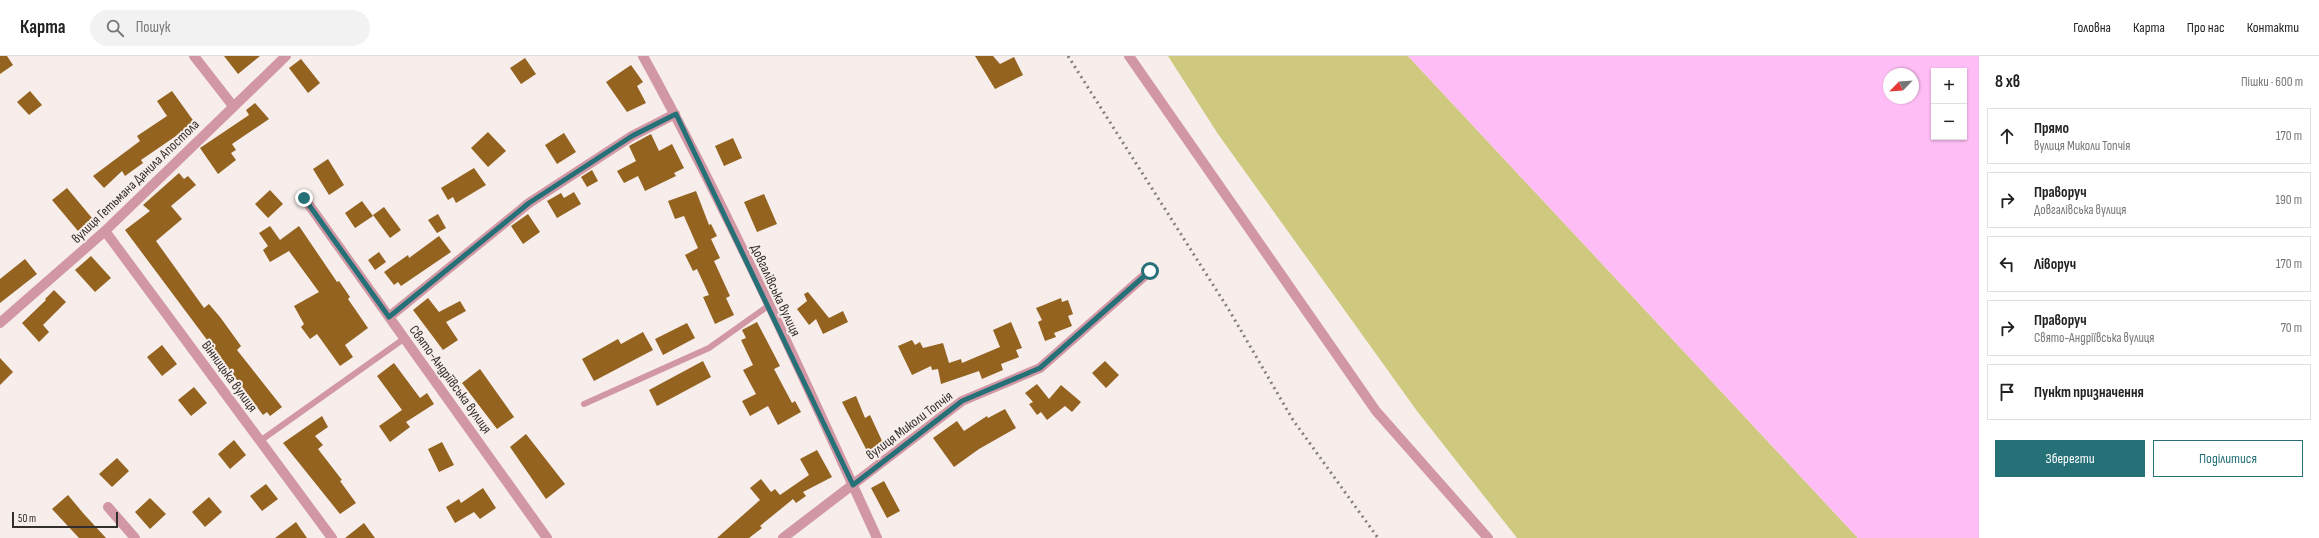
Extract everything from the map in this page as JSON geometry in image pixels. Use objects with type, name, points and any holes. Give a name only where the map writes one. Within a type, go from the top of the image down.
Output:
[{"type":"street","points":[[194,56],[233,106]]},
{"type":"street","name":"вулиця Гетьмана Данила Апостола","points":[[0,323],[105,231],[286,56]]},
{"type":"street","name":"Довгалівська вулиця","points":[[643,56],[676,114],[877,538]]},
{"type":"street","points":[[1129,56],[1376,411],[1488,538]]},
{"type":"street","points":[[389,317],[529,203],[632,136],[676,114]]},
{"type":"street","name":"Свято-Андріївська вулиця","points":[[304,198],[547,538]]},
{"type":"street","name":"Вінницька вулиця","points":[[105,231],[332,538]]},
{"type":"street","name":"вулиця Миколи Топчія","points":[[783,538],[962,401],[1040,368],[1150,271]]},
{"type":"street","points":[[108,507],[135,538]]},
{"type":"lane","points":[[584,404],[709,348],[768,306]]},
{"type":"lane","points":[[260,441],[404,338]]},
{"type":"shaded area","points":[[1168,56],[1408,56],[1858,538],[1517,538],[1417,411],[1218,134]]},
{"type":"shaded area","points":[[1408,56],[1979,56],[1979,538],[1858,538]]},
{"type":"building","points":[[0,56],[7,56],[13,65],[0,74]]},
{"type":"building","points":[[224,56],[260,56],[238,74]]},
{"type":"building","points":[[975,56],[993,56],[1000,64],[1014,57],[1023,75],[995,89]]},
{"type":"building","points":[[525,58],[536,74],[521,84],[510,68]]},
{"type":"building","points":[[301,59],[320,83],[308,93],[289,68]]},
{"type":"building","points":[[631,65],[643,82],[637,86],[646,103],[627,112],[606,82]]},
{"type":"building","points":[[30,91],[42,105],[29,115],[17,102]]},
{"type":"building","points":[[172,91],[195,123],[141,160],[143,163],[125,176],[122,171],[104,188],[93,176],[140,141],[137,136],[167,116],[157,101]]},
{"type":"building","points":[[255,103],[269,119],[232,144],[236,150],[231,153],[236,160],[218,174],[200,148],[249,115],[246,110]]},
{"type":"building","points":[[488,132],[506,151],[488,167],[471,148]]},
{"type":"building","points":[[564,133],[576,152],[557,164],[545,145]]},
{"type":"building","points":[[651,134],[659,151],[672,144],[684,168],[674,173],[676,176],[645,191],[638,176],[624,183],[617,171],[636,161],[629,146]]},
{"type":"building","points":[[733,138],[742,158],[724,166],[715,146]]},
{"type":"building","points":[[328,159],[344,185],[329,195],[313,169]]},
{"type":"building","points":[[474,168],[486,185],[456,203],[453,197],[448,200],[441,188]]},
{"type":"building","points":[[592,170],[598,181],[587,187],[581,177]]},
{"type":"building","points":[[179,173],[184,179],[188,176],[196,185],[171,206],[182,219],[156,241],[204,308],[209,304],[220,317],[241,346],[237,350],[282,407],[270,416],[267,412],[263,415],[125,230],[150,211],[143,205]]},
{"type":"building","points":[[67,188],[92,218],[78,231],[52,200]]},
{"type":"building","points":[[270,190],[283,204],[268,218],[255,204]]},
{"type":"building","points":[[696,191],[709,225],[711,224],[717,236],[711,239],[720,258],[714,261],[730,296],[726,298],[734,315],[715,324],[703,297],[709,295],[697,269],[693,271],[685,255],[698,248],[684,216],[675,219],[668,201]]},
{"type":"building","points":[[574,192],[581,204],[557,218],[547,201],[561,193],[564,198]]},
{"type":"building","points":[[764,194],[777,224],[757,232],[744,202]]},
{"type":"building","points":[[362,201],[373,216],[355,228],[345,213]]},
{"type":"building","points":[[384,207],[401,230],[390,238],[373,215]]},
{"type":"building","points":[[438,214],[446,228],[437,233],[428,220]]},
{"type":"building","points":[[528,214],[540,232],[523,244],[511,226]]},
{"type":"building","points":[[270,226],[280,240],[299,226],[337,282],[339,281],[350,297],[348,299],[368,328],[345,345],[353,357],[340,366],[317,334],[310,339],[301,327],[304,324],[294,306],[319,292],[289,251],[270,262],[263,250],[268,246],[259,233]]},
{"type":"building","points":[[439,236],[451,252],[401,286],[398,282],[394,285],[384,272],[408,255],[409,258]]},
{"type":"building","points":[[379,252],[386,262],[375,270],[368,260]]},
{"type":"building","points":[[91,256],[111,278],[95,292],[75,270]]},
{"type":"building","points":[[25,259],[37,274],[0,303],[0,279]]},
{"type":"building","points":[[54,290],[66,302],[43,325],[49,332],[39,342],[22,323],[46,300],[45,299]]},
{"type":"building","points":[[808,292],[829,318],[843,311],[848,322],[823,334],[816,319],[809,325],[797,309],[807,301],[804,294]]},
{"type":"building","points":[[428,298],[439,312],[460,301],[466,311],[446,322],[458,340],[443,350],[413,310]]},
{"type":"building","points":[[1061,298],[1062,302],[1068,300],[1073,314],[1068,316],[1072,326],[1054,333],[1056,337],[1045,341],[1038,322],[1042,320],[1036,308]]},
{"type":"building","points":[[757,322],[780,366],[774,369],[792,403],[795,401],[801,412],[778,425],[768,406],[750,416],[742,401],[756,394],[743,370],[753,365],[741,340],[746,338],[742,330]]},
{"type":"building","points":[[1011,322],[1022,348],[1016,350],[1019,357],[1001,364],[1003,370],[982,379],[979,371],[941,384],[938,369],[932,370],[931,366],[912,375],[898,346],[912,340],[915,345],[920,342],[923,348],[943,343],[949,363],[961,359],[962,363],[1000,347],[993,330]]},
{"type":"building","points":[[687,323],[695,338],[663,355],[655,339]]},
{"type":"building","points":[[643,332],[653,350],[594,381],[582,359],[618,339],[621,344]]},
{"type":"building","points":[[162,345],[177,364],[162,376],[147,357]]},
{"type":"building","points":[[0,358],[13,372],[0,385]]},
{"type":"building","points":[[703,361],[711,377],[657,406],[649,390]]},
{"type":"building","points":[[1105,361],[1119,375],[1106,388],[1092,373]]},
{"type":"building","points":[[394,363],[420,398],[427,393],[434,404],[406,422],[410,427],[390,442],[379,426],[402,410],[377,376]]},
{"type":"building","points":[[480,369],[514,417],[497,429],[462,383]]},
{"type":"building","points":[[1037,384],[1049,399],[1061,385],[1081,402],[1072,412],[1065,406],[1047,420],[1041,412],[1037,415],[1029,404],[1033,402],[1025,393]]},
{"type":"building","points":[[194,387],[207,403],[191,416],[178,400]]},
{"type":"building","points":[[856,396],[865,418],[870,415],[883,443],[867,451],[842,402]]},
{"type":"building","points":[[1005,409],[1016,428],[979,449],[954,467],[933,438],[957,421],[964,431],[987,416],[988,418]]},
{"type":"building","points":[[322,416],[328,427],[315,436],[323,445],[318,449],[342,480],[340,481],[356,503],[340,514],[283,443]]},
{"type":"building","points":[[526,434],[565,484],[546,499],[510,447]]},
{"type":"building","points":[[234,440],[246,455],[230,469],[218,454]]},
{"type":"building","points":[[442,442],[454,465],[439,472],[428,449]]},
{"type":"building","points":[[817,450],[832,477],[803,492],[806,496],[796,503],[793,499],[760,526],[762,528],[749,538],[717,538],[760,500],[750,488],[761,479],[771,492],[775,489],[780,495],[809,475],[800,459]]},
{"type":"building","points":[[117,458],[129,471],[112,487],[99,474]]},
{"type":"building","points":[[884,481],[900,511],[887,518],[871,488]]},
{"type":"building","points":[[266,484],[278,499],[262,511],[250,496]]},
{"type":"building","points":[[483,488],[496,508],[480,519],[474,512],[455,523],[446,507],[459,499],[461,503]]},
{"type":"building","points":[[68,495],[106,538],[79,538],[52,509]]},
{"type":"building","points":[[209,497],[222,512],[205,527],[192,512]]},
{"type":"building","points":[[150,498],[166,514],[150,529],[135,512]]},
{"type":"building","points":[[296,522],[307,538],[275,538]]},
{"type":"building","points":[[364,523],[375,538],[345,538]]},
{"type":"railway","points":[[1068,56],[1229,310],[1293,420],[1378,538]]},
{"type":"route","points":[[304,198],[389,317],[529,203],[632,136],[676,114],[853,485],[962,401],[1040,368],[1150,271]]}]
